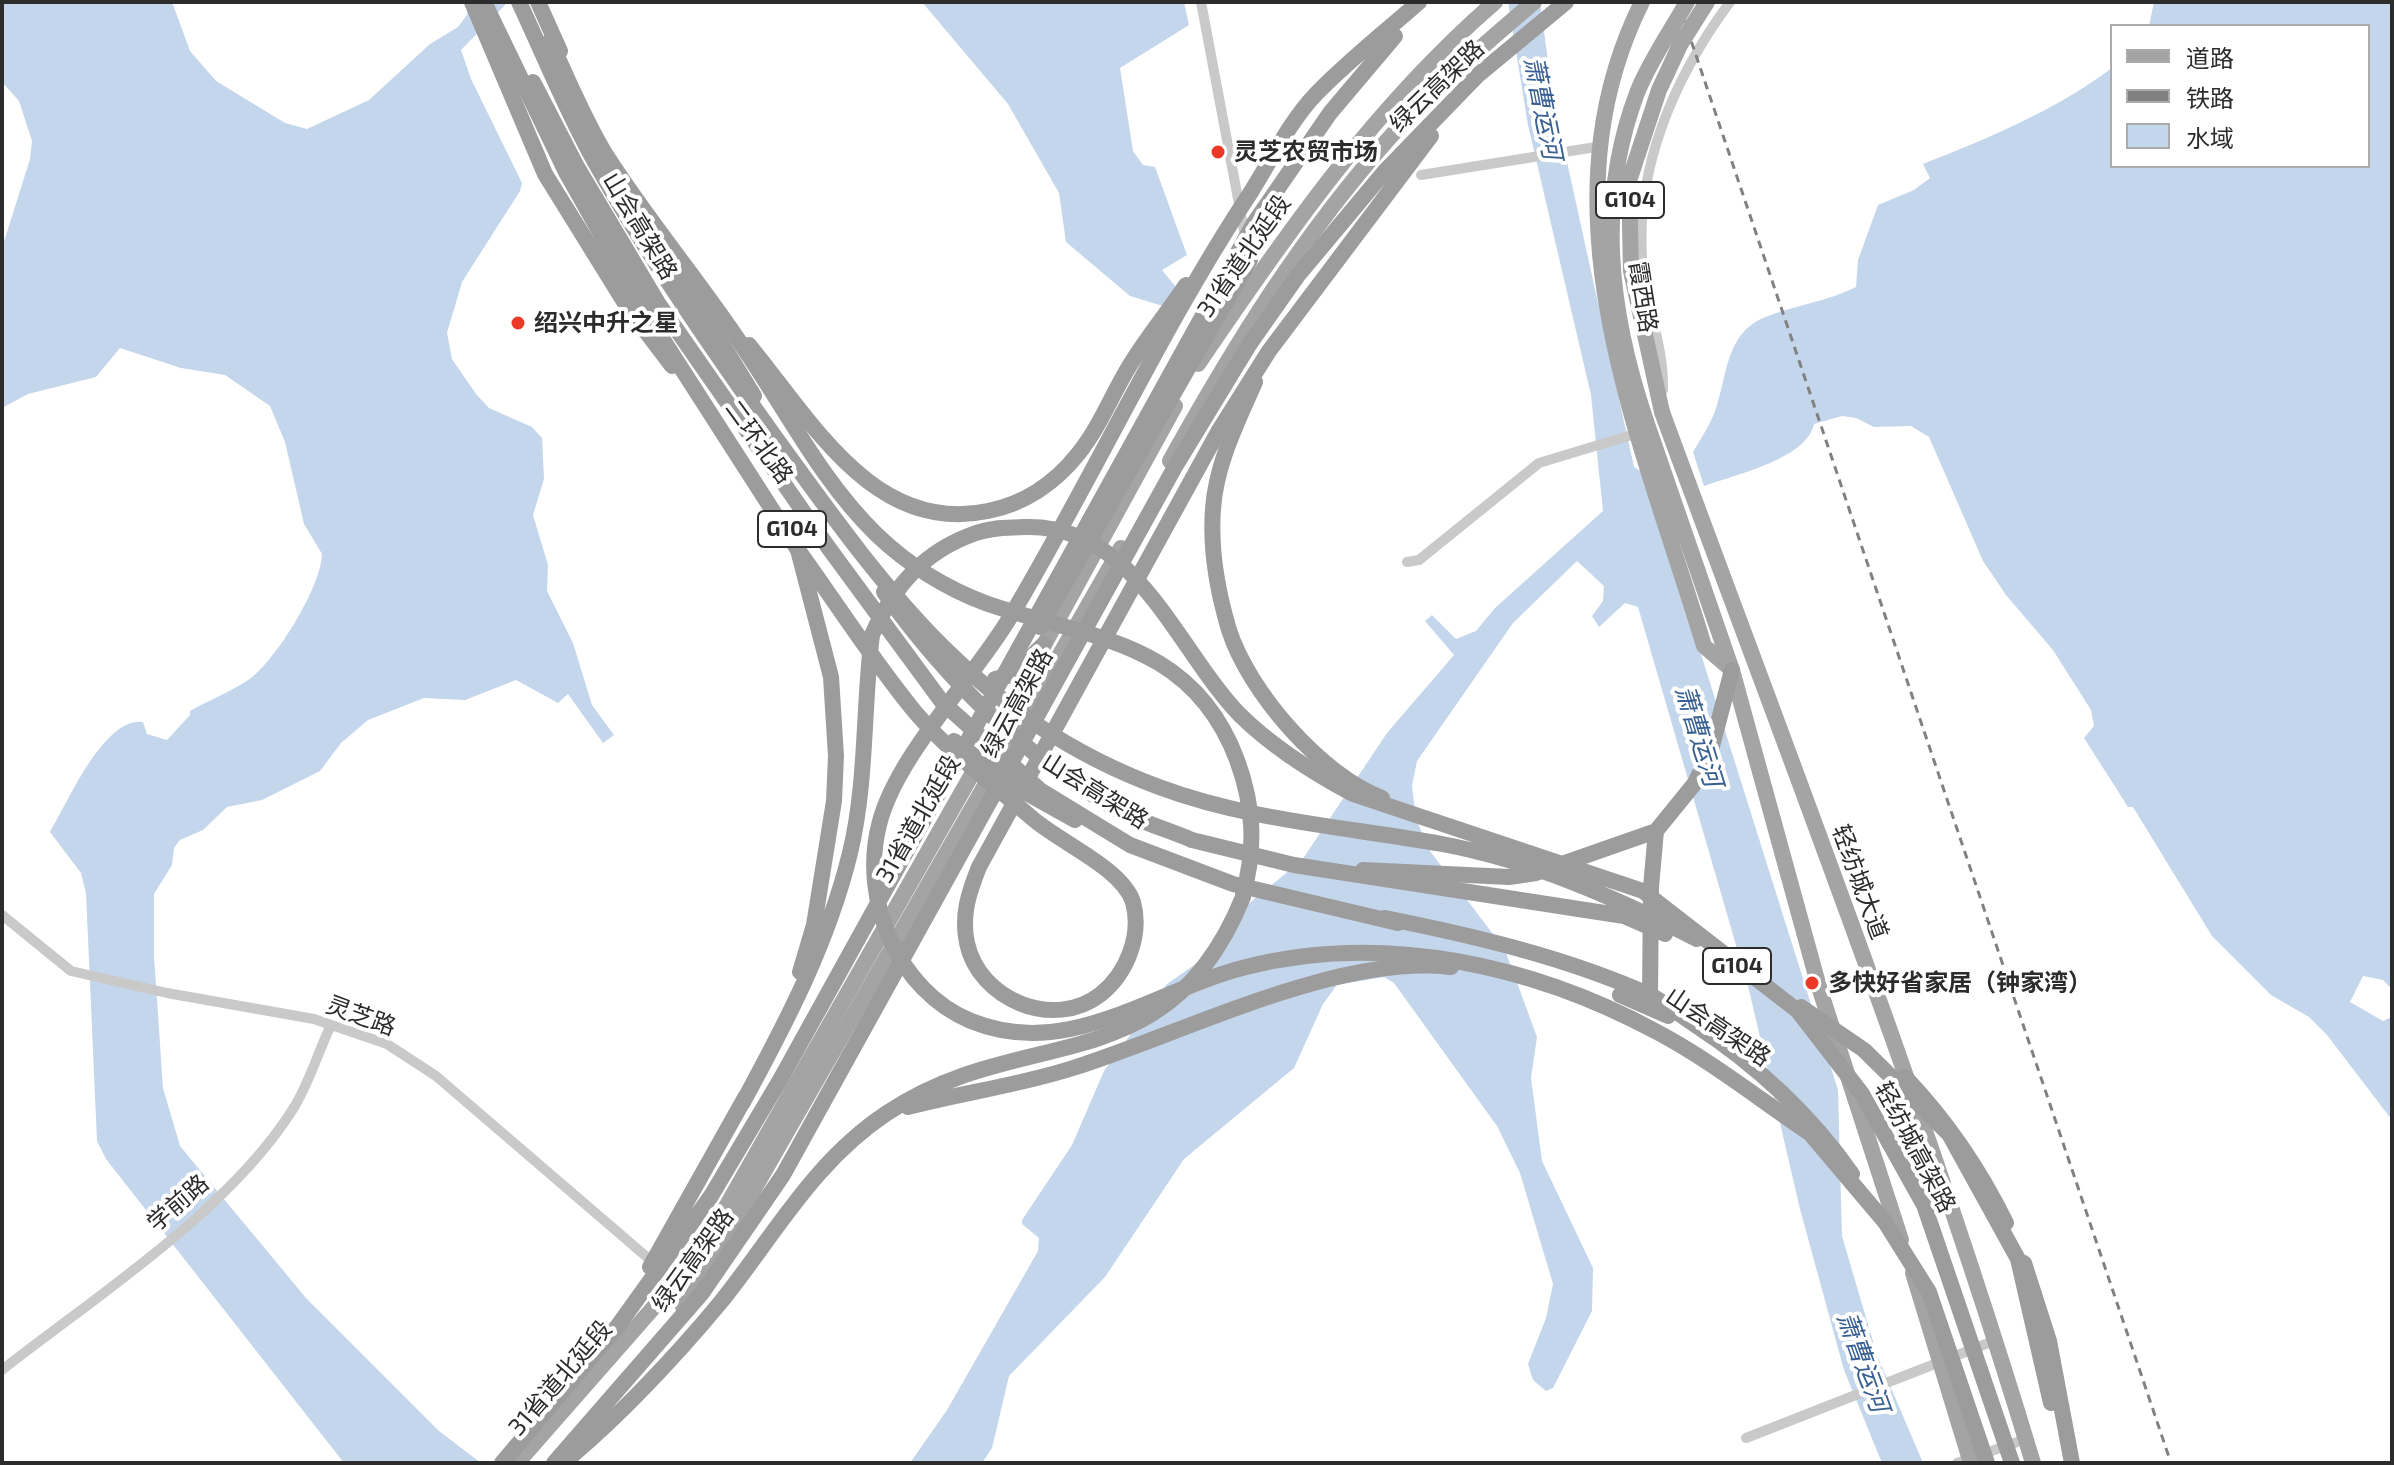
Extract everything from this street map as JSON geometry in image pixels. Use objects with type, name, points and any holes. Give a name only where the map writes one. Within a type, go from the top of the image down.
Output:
[{"type":"highway","name":"二环北路","points":[[472,2],[545,174],[628,308],[736,449],[915,708],[977,761],[1135,853],[1233,886],[1506,943],[1650,995]]},
{"type":"highway","points":[[484,2],[566,172],[634,293],[798,550],[916,713],[968,764],[1004,793],[1015,803],[1038,823],[1119,878],[1133,902],[1135,930],[1130,955],[1118,977],[1099,996],[1060,1011],[1018,1004],[988,982],[975,964],[967,944],[966,899],[979,867],[1010,811],[1017,797],[1033,769],[1094,656],[1187,488],[1269,351],[1478,75]]},
{"type":"highway","name":"山会高架路","points":[[493,2],[576,165],[658,303],[727,405],[942,702],[1040,790],[1130,845],[1233,884],[1515,951],[1574,974],[1669,1017],[1815,1131]]},
{"type":"highway","name":"山会高架路","points":[[519,2],[593,158],[679,303],[834,518],[908,612],[992,692],[1055,738],[1161,788],[1216,804],[1319,825],[1445,845],[1537,868],[1627,904],[1717,948]]},
{"type":"highway","points":[[530,2],[606,154],[713,302],[835,484],[875,534],[949,588],[988,604],[1111,638],[1157,661],[1192,690],[1223,726],[1249,791],[1253,830],[1251,867],[1243,897],[1215,954],[1173,999],[1143,1020],[1103,1039],[1027,1057],[935,1085],[887,1113],[818,1170],[719,1303],[593,1439],[562,1463]]},
{"type":"highway","name":"G104","points":[[538,2],[605,153],[838,528],[895,607],[1000,725],[1114,808],[1192,840],[1294,865],[1624,916],[1745,969],[1864,1050],[1949,1134],[2018,1259],[2062,1463]]},
{"type":"highway","points":[[713,302],[821,434],[875,489],[899,504],[920,510],[972,515],[1023,500],[1052,481],[1091,436],[1131,364],[1224,232],[1313,97],[1421,2]]},
{"type":"highway","name":"绿云高架路","points":[[502,1463],[617,1327],[711,1196],[780,1080],[1254,223],[1330,113],[1421,2]]},
{"type":"highway","name":"绿云高架路","points":[[554,1463],[702,1293],[783,1175],[1176,465],[1249,345],[1299,274],[1386,170],[1478,75],[1566,2]]},
{"type":"highway","points":[[1224,232],[1008,620],[903,773],[885,806],[874,856],[879,910],[891,941],[920,985],[946,1006],[969,1021],[1014,1034],[1077,1030],[1245,967],[1321,954],[1397,952],[1526,975],[1658,1032],[1815,1131],[1885,1222],[1929,1292],[1987,1463]]},
{"type":"highway","points":[[1012,675],[1250,260]]},
{"type":"highway","points":[[1269,351],[1224,453],[1213,509],[1215,562],[1230,632],[1250,673],[1287,726],[1326,762],[1369,793],[1443,822]]},
{"type":"highway","points":[[617,1327],[792,1011],[826,935],[850,851],[872,635],[885,605],[903,580],[948,542],[988,529],[1034,527],[1069,532],[1111,555],[1154,597],[1213,683],[1268,740],[1318,776],[1353,794],[1643,891],[1717,948]]},
{"type":"highway","points":[[742,1104],[792,1000],[814,925],[834,801],[836,734],[831,677],[798,550]]},
{"type":"highway","points":[[955,676],[987,681],[1012,675],[1044,644]]},
{"type":"highway","points":[[1650,995],[1651,887],[1660,827],[1695,783],[1711,750],[1732,670]]},
{"type":"highway","points":[[1294,865],[1475,876],[1536,873],[1660,827]]},
{"type":"highway","name":"轻纺城高架路","points":[[1717,948],[1798,1011],[1862,1094],[1924,1205],[2012,1463]]},
{"type":"highway","points":[[887,1113],[1069,1070],[1307,983],[1437,965],[1526,975]]},
{"type":"highway","name":"G104","points":[[1650,995],[1758,1072],[1815,1131],[1899,1236]]},
{"type":"highway","points":[[1905,1077],[1940,1114],[1980,1170],[2011,1232],[2030,1278],[2049,1341],[2072,1463]]},
{"type":"main road","name":"31省道北延段","points":[[517,1463],[697,1258],[1000,725],[1196,367],[1278,246],[1365,132],[1460,32],[1495,2]]},
{"type":"main road","points":[[562,1463],[644,1365],[691,1295],[995,773],[1216,378],[1317,226],[1392,135],[1469,58],[1534,2]]},
{"type":"main road","points":[[1317,226],[1380,172],[1473,82],[1574,2]]},
{"type":"main road","points":[[1642,2],[1624,39],[1613,76],[1602,146],[1596,230],[1600,279],[1638,430],[1653,458],[1670,509],[1704,646],[1732,670]]},
{"type":"main road","name":"霞西路","points":[[1638,430],[1611,275],[1612,183],[1638,91],[1687,2]]},
{"type":"main road","name":"霞西路","points":[[1662,412],[1631,271],[1629,181],[1659,90],[1680,45],[1707,2]]},
{"type":"main road","name":"轻纺城大道","points":[[1662,412],[1905,1077],[1996,1340],[2033,1463]]},
{"type":"main road","name":"G104","points":[[1732,670],[1819,987],[1917,1285],[1966,1462]]},
{"type":"street","points":[[1201,2],[1250,260]]},
{"type":"street","points":[[1662,412],[1663,364],[1643,268],[1645,183],[1671,97],[1730,2]]},
{"type":"street","points":[[1421,175],[1578,147],[1602,146]]},
{"type":"street","points":[[1407,562],[1419,560],[1539,463],[1638,430]]},
{"type":"street","name":"灵芝路","points":[[2,915],[71,971],[331,1025],[387,1044],[436,1076],[691,1295]]},
{"type":"street","name":"学前路","points":[[2,1370],[167,1241],[222,1193],[294,1108],[331,1025]]},
{"type":"street","points":[[1746,1438],[1996,1340]]},
{"type":"street","points":[[1966,1462],[2026,1439]]},
{"type":"water","points":[[2,2],[172,2],[190,51],[216,81],[285,123],[307,129],[369,100],[430,44],[458,27],[467,15],[469,2],[508,2],[461,50],[471,79],[522,183],[520,191],[462,282],[447,333],[452,359],[476,394],[489,408],[532,427],[542,438],[544,479],[533,515],[548,565],[547,591],[573,643],[592,705],[614,735],[603,743],[568,694],[558,703],[516,680],[465,700],[424,698],[368,720],[341,743],[320,771],[262,800],[227,807],[203,830],[180,840],[174,848],[172,865],[154,894],[154,956],[163,1088],[180,1146],[306,1298],[439,1431],[481,1463],[344,1463],[106,1159],[97,1141],[86,893],[81,873],[50,832],[88,764],[114,733],[129,724],[143,722],[147,734],[167,740],[190,715],[190,711],[244,683],[261,668],[296,621],[314,584],[322,554],[304,524],[285,442],[270,406],[225,375],[181,368],[120,348],[96,377],[28,394],[2,408],[2,248],[30,159],[32,141],[19,101],[2,82]]},
{"type":"water","points":[[922,2],[1184,2],[1189,25],[1120,68],[1133,151],[1143,165],[1155,167],[1187,255],[1162,270],[1185,298],[1176,310],[1130,296],[1066,242],[1059,193],[1008,104]]},
{"type":"water","name":"萧曹运河","points":[[1508,2],[1540,2],[1553,98],[1634,467],[1644,473],[1838,1090],[1842,1236],[1877,1355],[1923,1463],[1882,1463],[1844,1370],[1800,1209],[1749,990],[1638,607],[1625,603],[1599,627],[1592,616],[1603,601],[1604,586],[1577,561],[1513,623],[1417,761],[1412,786],[1416,819],[1430,851],[1505,950],[1537,1037],[1531,1078],[1542,1161],[1593,1268],[1592,1311],[1553,1388],[1546,1391],[1533,1380],[1528,1364],[1546,1318],[1553,1284],[1520,1173],[1497,1126],[1394,983],[1384,977],[1337,985],[1323,1004],[1294,1068],[1184,1159],[1105,1277],[1009,1376],[992,1448],[982,1463],[910,1463],[947,1410],[1038,1251],[1039,1238],[1022,1224],[1022,1220],[1072,1145],[1104,1071],[1167,984],[1207,956],[1235,915],[1302,860],[1387,733],[1454,655],[1425,621],[1432,615],[1456,639],[1476,631],[1495,608],[1603,511],[1591,395],[1528,125]]},
{"type":"water","points":[[2154,2],[2392,2],[2392,989],[2383,980],[2363,976],[2350,1002],[2383,1021],[2392,1017],[2392,1120],[2327,1035],[2309,1017],[2271,995],[2212,936],[2133,807],[2128,807],[2084,738],[2094,726],[2091,710],[2053,650],[2006,595],[1983,561],[1929,437],[1911,426],[1874,427],[1856,418],[1842,416],[1814,424],[1798,447],[1784,456],[1704,486],[1693,452],[1714,414],[1730,357],[1742,334],[1763,318],[1856,287],[1858,260],[1878,205],[1914,190],[1930,178],[1923,164],[2045,110],[2110,69],[2110,168],[2370,168],[2370,24],[2149,24]]},
{"type":"railway","points":[[1678,2],[2171,1463]]},
{"type":"place","name":"灵芝农贸市场","points":[[1218,152]]},
{"type":"place","name":"绍兴中升之星","points":[[518,323]]},
{"type":"place","name":"多快好省家居（钟家湾）","points":[[1812,983]]}]
